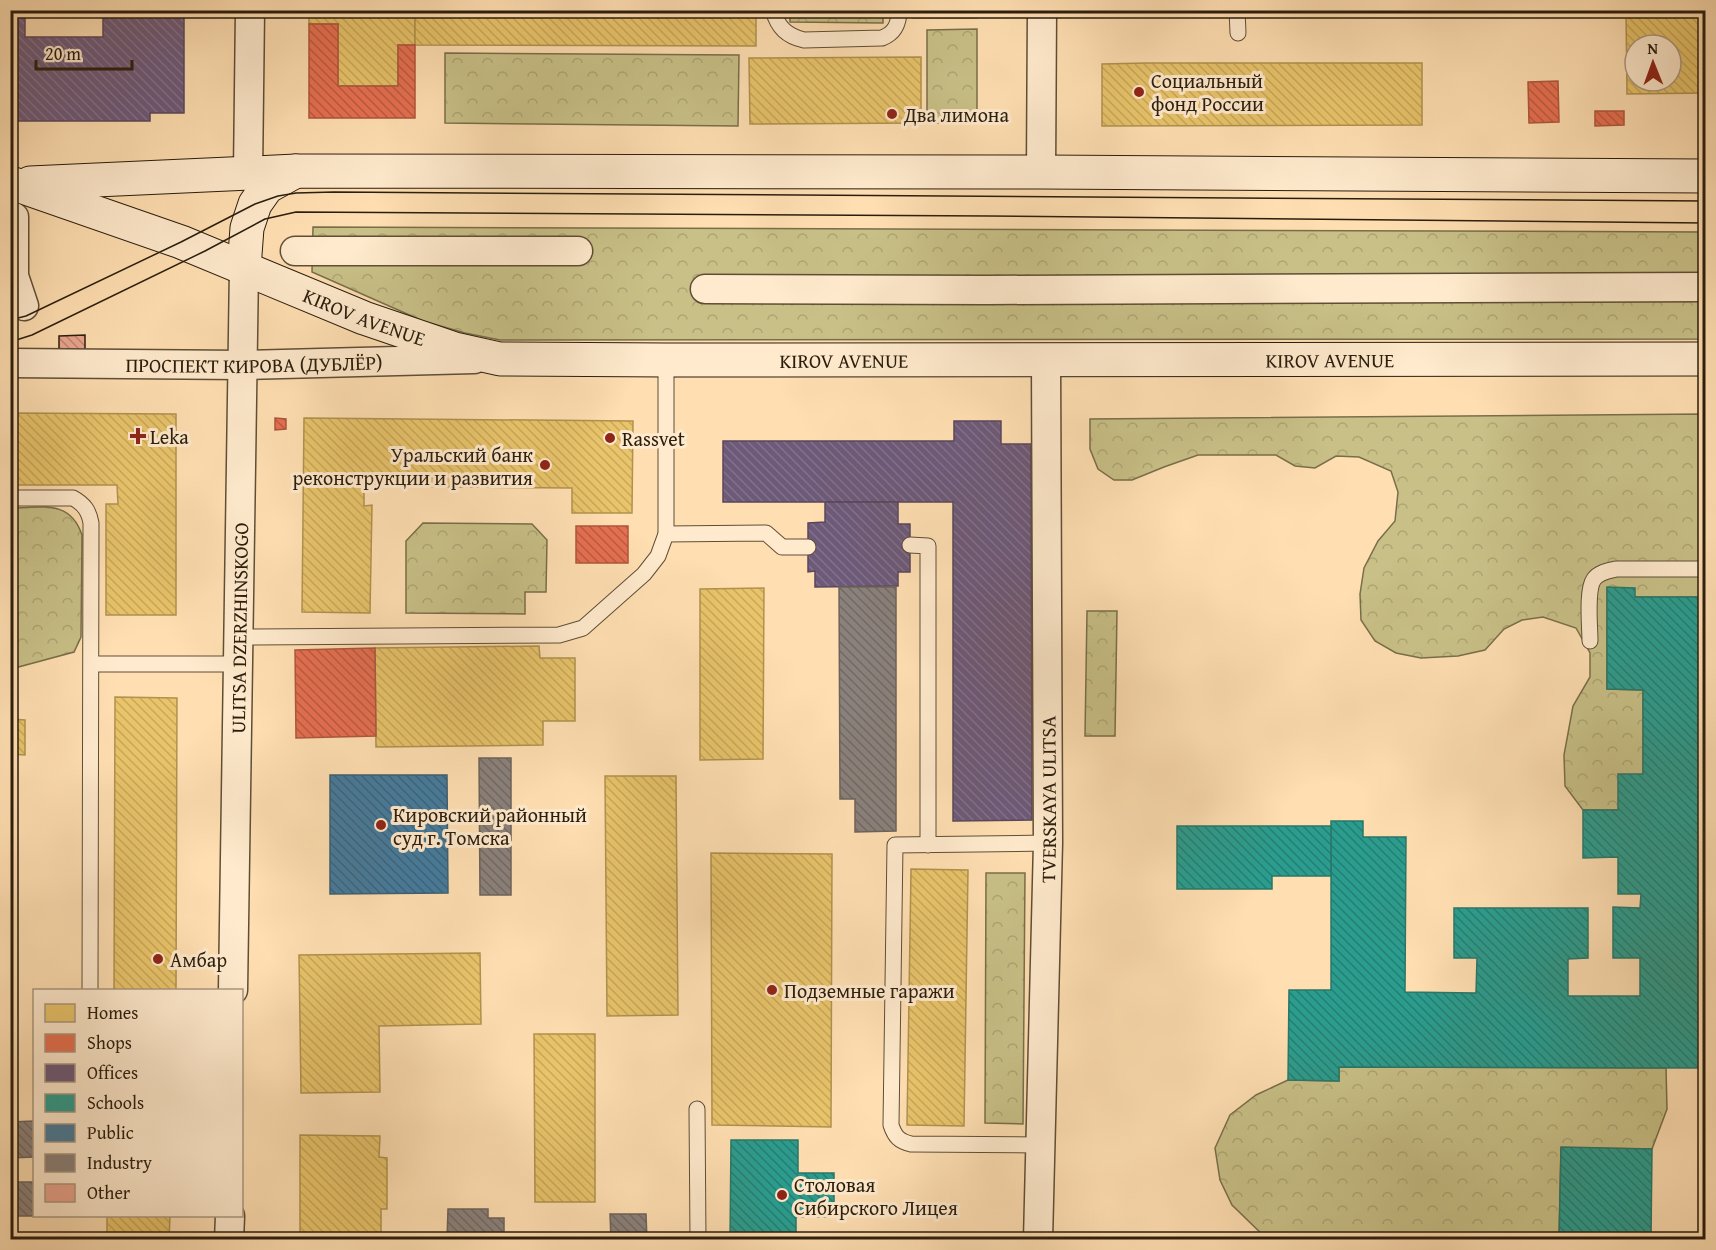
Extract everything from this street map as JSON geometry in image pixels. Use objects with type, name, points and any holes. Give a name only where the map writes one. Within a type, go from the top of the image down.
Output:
[{"type":"main road","name":"KIROV AVENUE","points":[[12,183],[296,171],[1041,172],[1706,177]]},
{"type":"main road","points":[[244,268],[247,228],[255,204],[267,187],[296,171]]},
{"type":"main road","name":"KIROV AVENUE","points":[[12,183],[182,242],[385,325],[455,350],[500,359],[1706,359]]},
{"type":"street","points":[[248,172],[250,10]]},
{"type":"street","points":[[1041,10],[1041,172]]},
{"type":"street","points":[[14,218],[12,276],[24,306]]},
{"type":"street","points":[[295,251],[578,251]]},
{"type":"street","name":"ULITSA DZERZHINSKOGO","points":[[233,989],[244,268]]},
{"type":"street","points":[[705,289],[1706,287]]},
{"type":"street","name":"ПРОСПЕКТ КИРОВА (ДУБЛЁР)","points":[[10,363],[242,365],[500,359]]},
{"type":"street","name":"TVERSKAYA ULITSA","points":[[1038,1239],[1048,843],[1046,359]]},
{"type":"street","points":[[229,1239],[230,1217]]},
{"type":"lane","points":[[773,10],[776,22],[783,31],[804,40],[882,38],[888,36],[897,26],[899,10]]},
{"type":"lane","points":[[1237,10],[1238,33]]},
{"type":"lane","points":[[92,664],[238,650],[559,635],[583,628],[644,574],[658,556],[666,534],[666,360]]},
{"type":"lane","points":[[10,498],[73,498],[80,502],[90,515],[92,664],[90,989]]},
{"type":"lane","points":[[666,534],[766,533],[782,547],[808,547]]},
{"type":"lane","points":[[910,545],[928,546],[928,844]]},
{"type":"lane","points":[[1590,641],[1591,591],[1594,579],[1603,572],[1616,569],[1706,569]]},
{"type":"lane","points":[[1041,1145],[911,1144],[901,1141],[894,1134],[891,1125],[894,845],[1048,843]]},
{"type":"lane","points":[[698,1109],[698,1239]]},
{"type":"green space","points":[[790,11],[883,11],[883,23],[790,22]]},
{"type":"green space","points":[[977,29],[977,123],[927,123],[927,30]]},
{"type":"green space","points":[[445,53],[739,55],[738,126],[445,123]]},
{"type":"green space","points":[[313,227],[1705,232],[1706,339],[500,340],[423,321],[312,272]]},
{"type":"green space","points":[[1705,414],[1706,588],[1704,588],[1704,597],[1635,597],[1607,588],[1607,689],[1643,690],[1643,774],[1618,810],[1583,810],[1565,786],[1564,755],[1573,706],[1590,677],[1590,653],[1576,628],[1543,617],[1522,620],[1504,629],[1485,650],[1458,656],[1421,658],[1396,653],[1375,641],[1361,620],[1360,594],[1364,568],[1378,541],[1395,521],[1398,492],[1391,471],[1359,457],[1336,456],[1315,468],[1295,466],[1276,455],[1198,455],[1132,480],[1114,480],[1098,469],[1090,449],[1090,419]]},
{"type":"green space","points":[[44,507],[62,511],[77,524],[82,535],[81,637],[74,652],[11,669],[11,508]]},
{"type":"green space","points":[[423,523],[532,524],[547,540],[546,592],[525,592],[525,614],[406,613],[406,541]]},
{"type":"green space","points":[[1087,611],[1117,611],[1115,736],[1085,736]]},
{"type":"green space","points":[[986,873],[1025,873],[1023,1124],[985,1123]]},
{"type":"green space","points":[[1339,1067],[1666,1068],[1667,1109],[1652,1149],[1561,1148],[1559,1239],[1267,1239],[1232,1205],[1220,1180],[1215,1148],[1230,1115],[1256,1095],[1288,1080],[1339,1081]]},
{"type":"building: Homes","points":[[309,10],[415,10],[415,45],[398,45],[398,86],[338,86],[338,24],[309,24]]},
{"type":"building: Homes","points":[[415,10],[756,10],[756,46],[415,45]]},
{"type":"building: Homes","points":[[913,10],[977,10],[977,18],[913,18]]},
{"type":"building: Homes","points":[[1626,10],[1706,10],[1706,93],[1627,94],[1683,93],[1683,33],[1626,33]]},
{"type":"building: Homes","points":[[921,57],[921,123],[750,124],[749,58]]},
{"type":"building: Homes","points":[[1422,63],[1422,125],[1102,126],[1102,64]]},
{"type":"building: Homes","points":[[10,413],[176,414],[176,615],[106,615],[106,504],[118,504],[117,485],[10,485]]},
{"type":"building: Homes","points":[[304,418],[633,421],[632,513],[572,513],[572,488],[364,486],[364,506],[372,505],[370,613],[302,612]]},
{"type":"building: Homes","points":[[764,588],[763,759],[700,760],[700,589]]},
{"type":"building: Homes","points":[[539,646],[540,658],[575,658],[575,721],[543,721],[543,745],[376,747],[375,648]]},
{"type":"building: Homes","points":[[115,697],[177,698],[176,989],[114,989]]},
{"type":"building: Homes","points":[[10,719],[25,720],[25,755],[10,754]]},
{"type":"building: Homes","points":[[605,776],[676,776],[678,1015],[607,1016]]},
{"type":"building: Homes","name":"Подземные гаражи","points":[[711,853],[832,854],[831,1127],[712,1125]]},
{"type":"building: Homes","points":[[911,869],[968,870],[964,1126],[907,1125]]},
{"type":"building: Homes","points":[[480,953],[481,1024],[379,1026],[380,1092],[301,1093],[299,955]]},
{"type":"building: Homes","points":[[534,1034],[595,1034],[595,1202],[535,1202]]},
{"type":"building: Homes","points":[[300,1135],[380,1136],[379,1157],[387,1158],[387,1209],[381,1209],[381,1240],[300,1240]]},
{"type":"building: Homes","points":[[107,1217],[170,1217],[169,1240],[107,1240]]},
{"type":"building: Shops","points":[[309,24],[338,24],[338,86],[398,86],[398,45],[415,45],[415,118],[309,118]]},
{"type":"building: Shops","points":[[1558,81],[1559,122],[1529,123],[1528,82]]},
{"type":"building: Shops","points":[[1595,111],[1624,111],[1624,125],[1595,126]]},
{"type":"building: Shops","points":[[275,418],[286,419],[286,429],[275,430]]},
{"type":"building: Shops","points":[[576,526],[628,526],[628,563],[576,563]]},
{"type":"building: Shops","points":[[375,648],[376,736],[296,738],[295,650]]},
{"type":"building: Offices","points":[[10,10],[25,10],[25,37],[103,37],[103,10],[184,10],[184,113],[150,113],[150,121],[10,121]]},
{"type":"building: Offices","points":[[954,421],[1001,421],[1001,444],[1031,444],[1032,820],[953,821],[953,502],[723,502],[723,441],[954,441]]},
{"type":"building: Offices","points":[[825,502],[898,502],[898,524],[910,524],[910,572],[898,572],[898,586],[815,587],[815,571],[808,572],[808,523],[825,522]]},
{"type":"building: Schools","points":[[1607,587],[1635,588],[1635,597],[1704,597],[1704,588],[1706,588],[1706,1081],[1700,1081],[1699,1068],[1339,1067],[1339,1081],[1288,1080],[1289,990],[1331,990],[1331,821],[1363,821],[1363,837],[1406,837],[1405,992],[1476,993],[1477,958],[1454,958],[1454,908],[1588,908],[1588,958],[1568,959],[1568,996],[1640,996],[1640,958],[1613,958],[1613,907],[1640,908],[1641,894],[1618,894],[1618,857],[1583,858],[1583,810],[1618,810],[1618,774],[1643,774],[1643,690],[1607,689]]},
{"type":"building: Schools","points":[[1177,826],[1331,826],[1331,876],[1272,876],[1272,889],[1177,889]]},
{"type":"building: Schools","name":"Столовая Сибирского Лицея","points":[[731,1140],[798,1140],[798,1173],[834,1173],[834,1217],[796,1217],[796,1240],[730,1240]]},
{"type":"building: Schools","points":[[1561,1147],[1652,1149],[1651,1240],[1559,1240]]},
{"type":"building: Public","points":[[330,775],[447,775],[448,893],[330,894]]},
{"type":"building: Industry","points":[[839,587],[896,587],[896,831],[855,832],[855,799],[840,799]]},
{"type":"building: Industry","points":[[479,758],[511,758],[511,895],[480,895]]},
{"type":"building: Industry","points":[[33,1121],[33,1157],[10,1158],[10,1122]]},
{"type":"building: Industry","points":[[10,1182],[33,1182],[33,1216],[10,1216]]},
{"type":"building: Industry","points":[[448,1209],[488,1209],[488,1218],[504,1218],[504,1240],[447,1240]]},
{"type":"building: Industry","points":[[610,1214],[646,1214],[647,1240],[611,1240]]},
{"type":"building: Other","points":[[85,335],[85,351],[59,351],[59,336]]},
{"type":"tram line","points":[[10,320],[26,316],[255,204],[296,193],[1706,201]]},
{"type":"tram line","points":[[10,342],[32,335],[205,251],[265,219],[296,212],[1706,223]]},
{"type":"place","name":"Социальный фонд России","points":[[1139,92]]},
{"type":"place","name":"Два лимона","points":[[892,114]]},
{"type":"place","name":"Leka","points":[[138,436]]},
{"type":"place","name":"Rassvet","points":[[610,438]]},
{"type":"place","name":"Уральский банк реконструкции и развития","points":[[545,465]]},
{"type":"place","name":"Кировский районный суд г. Томска","points":[[381,825]]},
{"type":"place","name":"Амбар","points":[[158,959]]},
{"type":"place","name":"Подземные гаражи","points":[[772,990]]},
{"type":"place","name":"Столовая Сибирского Лицея","points":[[782,1195]]}]
